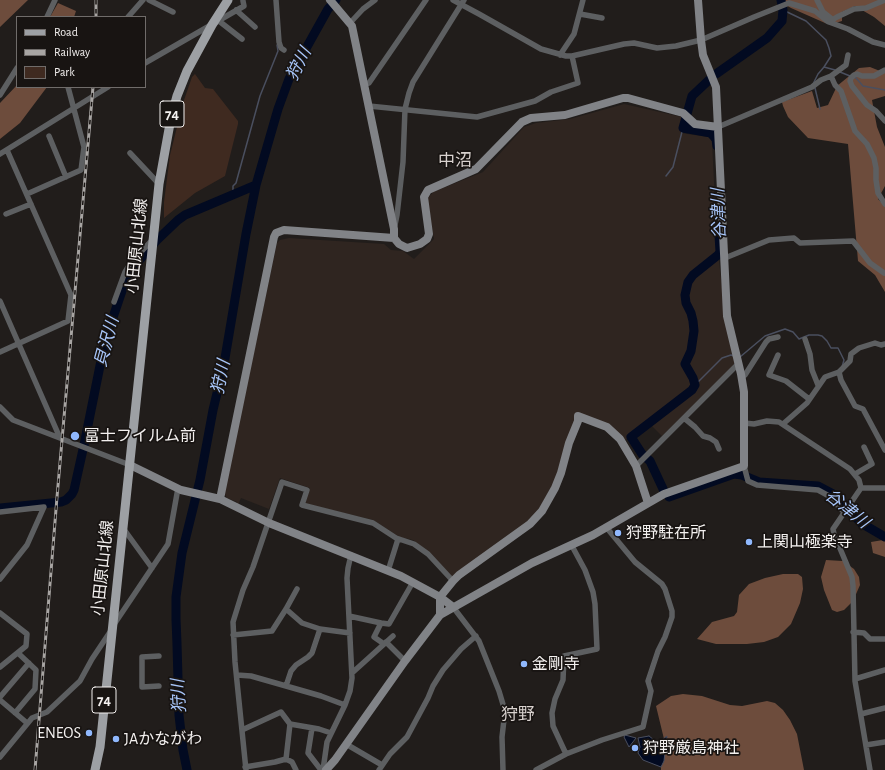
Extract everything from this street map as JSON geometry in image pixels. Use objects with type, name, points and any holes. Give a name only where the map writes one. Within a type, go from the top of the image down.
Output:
[{"type":"main road","name":"小田原山北線","points":[[95,770],[100,747],[159,184],[171,118],[177,96],[187,71],[228,0]]},
{"type":"street","points":[[47,16],[55,0]]},
{"type":"street","points":[[129,16],[143,0]]},
{"type":"street","points":[[149,0],[174,12]]},
{"type":"street","points":[[146,62],[203,28],[215,23],[244,6],[242,0]]},
{"type":"street","points":[[276,0],[279,42],[281,48],[284,50]]},
{"type":"street","points":[[330,0],[352,26],[394,229],[394,238],[399,244],[407,248],[420,244],[427,239],[429,234],[424,197],[428,190],[476,169],[522,122],[526,120],[571,113],[623,98],[628,98],[683,113],[696,124],[718,127],[812,87],[821,80],[831,76],[846,64],[848,55]]},
{"type":"street","points":[[350,23],[374,0]]},
{"type":"street","points":[[364,84],[369,83],[426,0]]},
{"type":"street","points":[[453,0],[462,2],[536,47],[560,55],[572,56],[634,43],[657,48],[666,48],[701,40],[754,17],[789,4],[815,11],[827,21],[831,21],[872,42],[885,45]]},
{"type":"street","points":[[560,55],[574,34],[583,0]]},
{"type":"street","points":[[698,0],[703,55],[716,87],[727,316],[744,392],[744,466],[748,481],[757,485],[818,490],[829,496],[844,512]]},
{"type":"street","points":[[817,0],[823,12],[831,21]]},
{"type":"street","points":[[831,21],[837,16],[854,10],[866,8],[885,0]]},
{"type":"street","points":[[394,229],[397,216],[403,162],[405,109],[413,82],[462,2]]},
{"type":"street","points":[[236,10],[255,27]]},
{"type":"street","points":[[580,14],[602,18]]},
{"type":"street","points":[[215,23],[242,39]]},
{"type":"street","points":[[369,106],[477,117],[535,101],[551,92],[578,83],[572,56]]},
{"type":"street","points":[[0,95],[16,70]]},
{"type":"street","points":[[885,70],[874,76],[854,74],[850,81],[852,86],[867,105],[876,111],[885,121]]},
{"type":"street","points":[[831,76],[835,85],[841,91],[855,131],[866,144],[874,158],[878,193],[885,204]]},
{"type":"street","points":[[27,194],[81,170],[84,147],[68,88]]},
{"type":"street","points":[[0,154],[106,88]]},
{"type":"street","points":[[49,136],[66,177]]},
{"type":"street","points":[[0,352],[68,321],[71,295],[7,150]]},
{"type":"street","points":[[130,152],[159,184]]},
{"type":"street","points":[[6,214],[31,204]]},
{"type":"street","points":[[218,498],[275,235],[284,230],[394,238]]},
{"type":"street","points":[[725,258],[769,240],[794,238],[800,243],[853,241],[870,263],[884,273]]},
{"type":"street","points":[[114,302],[125,272],[130,264],[152,240]]},
{"type":"street","points":[[0,301],[60,438]]},
{"type":"street","points":[[741,376],[745,375],[766,342],[769,339],[778,337]]},
{"type":"street","points":[[805,339],[810,354],[812,370],[818,385]]},
{"type":"street","points":[[783,424],[809,399],[825,377],[838,372],[850,361],[851,354],[859,348],[875,342],[881,345],[885,344]]},
{"type":"street","points":[[778,354],[769,375],[786,381],[809,399]]},
{"type":"street","points":[[636,466],[738,364]]},
{"type":"street","points":[[838,372],[840,380],[855,406],[863,409],[885,450]]},
{"type":"street","points":[[0,407],[13,420],[130,465],[180,489],[218,498],[269,523],[351,555],[413,582],[440,597],[453,607],[476,636],[499,691],[505,711],[502,738],[503,770]]},
{"type":"street","points":[[440,615],[440,597],[453,581],[530,524],[542,511],[555,488],[561,473],[568,443],[578,421],[578,416],[607,427],[620,438],[636,466],[648,503]]},
{"type":"street","points":[[684,418],[703,436],[716,442],[719,449]]},
{"type":"street","points":[[744,423],[754,424],[779,422],[855,474],[859,480],[861,488],[834,529],[834,534],[852,577],[855,678],[870,770]]},
{"type":"street","points":[[855,474],[872,464],[864,447]]},
{"type":"street","points":[[323,770],[331,765],[405,661],[440,615],[532,563],[572,546],[676,489],[744,466]]},
{"type":"street","points":[[296,770],[292,762],[286,759],[246,768],[233,636],[233,622],[243,590],[269,523],[282,482],[307,490],[302,505],[373,523],[398,539],[414,544],[428,554],[453,581]]},
{"type":"street","points":[[861,488],[885,488]]},
{"type":"street","points":[[0,757],[32,718],[50,709],[80,681],[92,659],[168,544],[180,489]]},
{"type":"street","points":[[0,512],[44,507],[27,545],[0,579]]},
{"type":"street","points":[[536,770],[566,754],[602,740],[643,727],[651,691],[648,681],[672,617],[672,612],[662,584],[635,562],[606,527]]},
{"type":"street","points":[[123,528],[152,568]]},
{"type":"street","points":[[388,571],[398,539]]},
{"type":"street","points":[[566,754],[553,726],[552,713],[562,680],[564,656],[597,649],[593,592],[585,570],[572,546]]},
{"type":"street","points":[[323,770],[327,742],[350,691],[352,673],[347,578],[351,555]]},
{"type":"street","points":[[349,616],[389,624],[413,582]]},
{"type":"street","points":[[233,636],[272,631],[297,588]]},
{"type":"street","points":[[286,609],[302,623],[320,629],[350,634]]},
{"type":"street","points":[[0,613],[27,634],[26,646],[0,667]]},
{"type":"street","points":[[381,623],[374,637],[385,643],[405,661]]},
{"type":"street","points":[[286,686],[291,671],[296,665],[312,653],[320,629]]},
{"type":"street","points":[[853,632],[864,633],[870,639],[885,639]]},
{"type":"street","points":[[352,673],[393,636]]},
{"type":"street","points":[[346,744],[381,768],[390,754],[407,737],[433,686],[444,670],[461,649],[476,636]]},
{"type":"street","points":[[15,713],[35,689],[36,670],[18,653]]},
{"type":"street","points":[[159,656],[142,657],[142,687],[159,686]]},
{"type":"street","points":[[27,723],[0,699],[29,664]]},
{"type":"street","points":[[855,678],[885,670]]},
{"type":"street","points":[[237,676],[251,676],[321,696],[345,705]]},
{"type":"street","points":[[861,714],[885,708]]},
{"type":"street","points":[[242,730],[281,712],[290,724],[331,733]]},
{"type":"street","points":[[286,759],[290,724]]},
{"type":"street","points":[[312,728],[308,753],[323,770]]},
{"type":"street","points":[[866,745],[885,742]]},
{"type":"shaded area","points":[[0,0],[28,0],[0,27]]},
{"type":"shaded area","points":[[777,0],[885,0],[885,26],[874,17],[855,6],[842,12],[842,21],[832,24],[825,23]]},
{"type":"shaded area","points":[[58,3],[76,11],[74,16],[51,16]]},
{"type":"shaded area","points":[[870,67],[885,73],[885,96],[872,100],[877,127],[885,147],[885,186],[878,199],[885,206],[885,292],[875,275],[858,261],[848,144],[808,138],[788,117],[782,102],[812,91],[817,108],[828,105],[837,86],[859,68]]},
{"type":"shaded area","points":[[16,86],[16,88],[46,88],[20,123],[0,139],[0,103]]},
{"type":"shaded area","points":[[624,104],[682,117],[683,121],[681,133],[708,137],[712,141],[717,244],[723,295],[734,360],[732,367],[662,436],[648,422],[624,441],[580,414],[559,473],[535,516],[453,578],[427,551],[413,540],[399,537],[373,520],[306,504],[305,501],[310,488],[280,478],[269,509],[241,498],[237,505],[237,502],[227,498],[224,493],[277,243],[280,240],[289,238],[384,244],[391,250],[403,251],[414,259],[434,239],[428,204],[428,198],[433,192],[483,172],[524,127],[536,123],[570,119]]},
{"type":"shaded area","points":[[885,540],[885,557],[873,553],[871,542]]},
{"type":"shaded area","points":[[826,560],[843,561],[854,569],[859,577],[860,585],[853,601],[844,610],[837,612],[832,610],[824,590],[821,577]]},
{"type":"shaded area","points":[[783,574],[798,574],[802,577],[803,589],[800,603],[791,624],[778,637],[764,642],[747,644],[716,644],[697,639],[712,622],[734,616],[737,612],[739,595],[749,584],[765,578]]},
{"type":"shaded area","points":[[683,694],[702,696],[730,705],[742,706],[767,701],[775,703],[783,710],[797,734],[804,770],[661,770],[664,739],[656,706],[671,696]]},
{"type":"green space","points":[[195,74],[205,88],[213,89],[238,121],[238,124],[225,176],[195,193],[164,218],[164,202],[170,155],[183,103],[192,77]]},
{"type":"water","points":[[625,735],[636,738],[629,747],[624,737]]},
{"type":"water","points":[[649,736],[658,743],[667,736],[664,761],[661,767],[643,760],[638,753],[640,747],[638,738]]},
{"type":"waterway","name":"狩川","points":[[187,770],[179,715],[176,619],[176,597],[182,553],[200,480],[213,410],[224,364],[246,234],[256,185],[278,109],[289,79],[328,9],[336,0]]},
{"type":"waterway","name":"谷津川","points":[[716,74],[767,38],[782,21],[783,10],[781,0]]},
{"type":"waterway","points":[[783,10],[806,21],[826,40],[831,56],[824,67],[835,70]]},
{"type":"waterway","points":[[233,195],[233,186],[236,183],[260,96],[278,51],[277,45]]},
{"type":"waterway","points":[[813,84],[818,74],[824,67]]},
{"type":"waterway","points":[[840,72],[850,76]]},
{"type":"waterway","points":[[854,77],[863,86],[885,90]]},
{"type":"waterway","name":"谷津川","points":[[709,80],[692,96],[683,128],[711,133],[716,139],[717,146]]},
{"type":"waterway","points":[[815,88],[820,109]]},
{"type":"waterway","points":[[666,176],[673,167],[683,128]]},
{"type":"waterway","name":"貝沢川","points":[[0,508],[61,502],[66,500],[72,494],[84,445],[105,341],[128,273],[157,240],[185,215],[256,185]]},
{"type":"waterway","name":"谷津川","points":[[664,491],[650,461],[642,454],[631,437],[692,390],[695,385],[693,378],[685,364],[691,351],[694,331],[693,321],[686,303],[685,295],[688,282],[693,275],[720,252],[719,235]]},
{"type":"waterway","points":[[740,357],[765,336],[785,329],[793,332],[799,339],[809,335],[822,336],[831,348],[838,348],[844,360],[842,367]]},
{"type":"waterway","points":[[695,385],[722,358],[731,355],[734,356]]},
{"type":"waterway","name":"谷津川","points":[[669,497],[734,474],[742,475],[759,482],[818,486],[835,495],[861,523],[885,537]]},
{"type":"railway","points":[[96,0],[96,16]]},
{"type":"railway","points":[[35,770],[93,88]]},
{"type":"place","name":"富士フイルム前","points":[[75,436]]},
{"type":"place","name":"狩野駐在所","points":[[618,533]]},
{"type":"place","name":"上関山極楽寺","points":[[749,542]]},
{"type":"place","name":"金剛寺","points":[[524,664]]},
{"type":"place","name":"ENEOS","points":[[89,733]]},
{"type":"place","name":"JAかながわ","points":[[116,739]]},
{"type":"place","name":"狩野厳島神社","points":[[635,748]]},
{"type":"district","name":"中沼","points":[[455,161]]},
{"type":"district","name":"狩野","points":[[518,715]]}]
